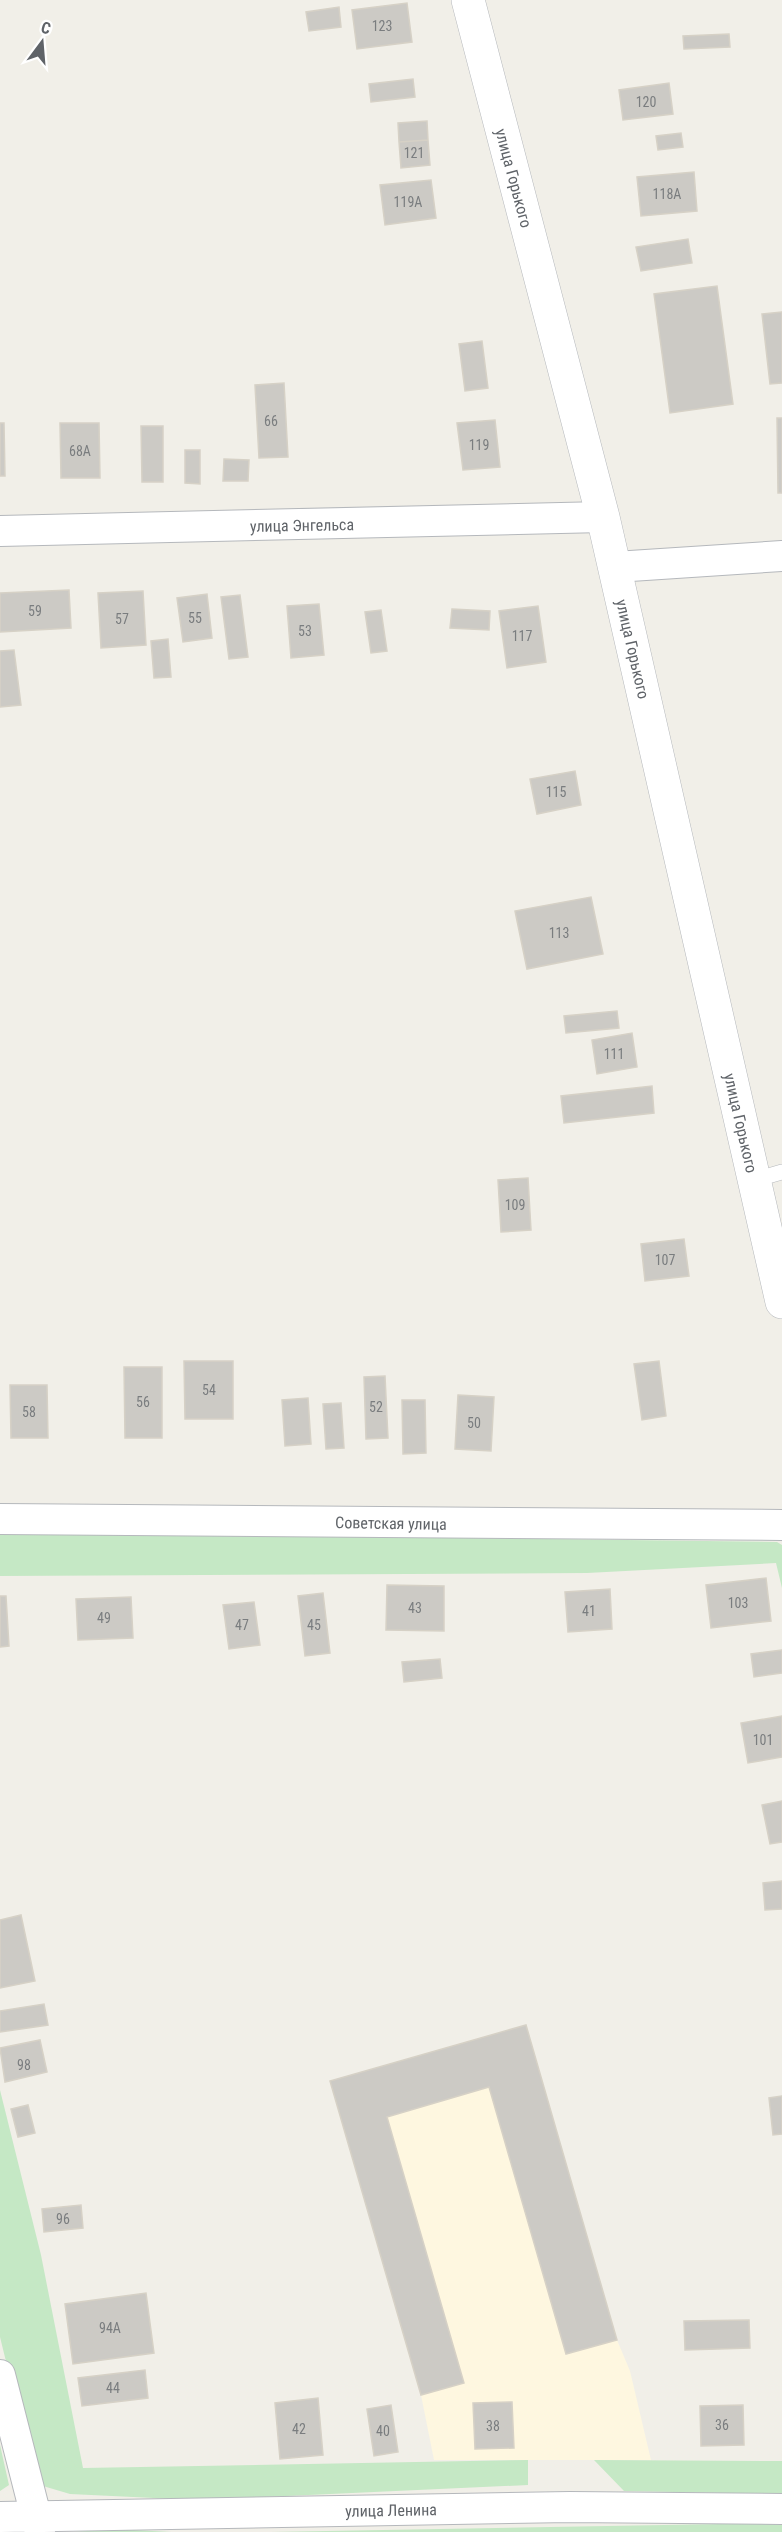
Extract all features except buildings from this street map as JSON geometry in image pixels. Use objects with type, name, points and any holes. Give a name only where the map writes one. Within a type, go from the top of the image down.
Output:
[{"type":"street","name":"улица Горького","points":[[468,0],[603,517],[768,1176],[782,1302]]},
{"type":"street","name":"улица Энгельса","points":[[0,531],[603,517]]},
{"type":"street","points":[[615,567],[782,555]]},
{"type":"street","name":"Советская улица","points":[[0,1519],[782,1525]]},
{"type":"street","points":[[0,2375],[38,2524]]},
{"type":"street","name":"улица Ленина","points":[[0,2517],[38,2524],[570,2507],[782,2509]]},
{"type":"shaded area","points":[[526,2025],[617,2340],[630,2371],[651,2460],[434,2460],[421,2395],[330,2081]]},
{"type":"green space","points":[[0,1532],[777,1542],[782,1545],[782,1588],[776,1563],[587,1573],[0,1576]]},
{"type":"green space","points":[[0,2090],[41,2255],[83,2468],[528,2460],[528,2485],[196,2500],[70,2494],[43,2486],[29,2455],[0,2337]]},
{"type":"green space","points":[[0,2445],[9,2485],[0,2491]]},
{"type":"green space","points":[[594,2460],[782,2461],[782,2494],[624,2491]]},
{"type":"green space","points":[[782,2523],[782,2532],[270,2532]]},
{"type":"green space","points":[[114,2529],[172,2532],[74,2532]]}]
